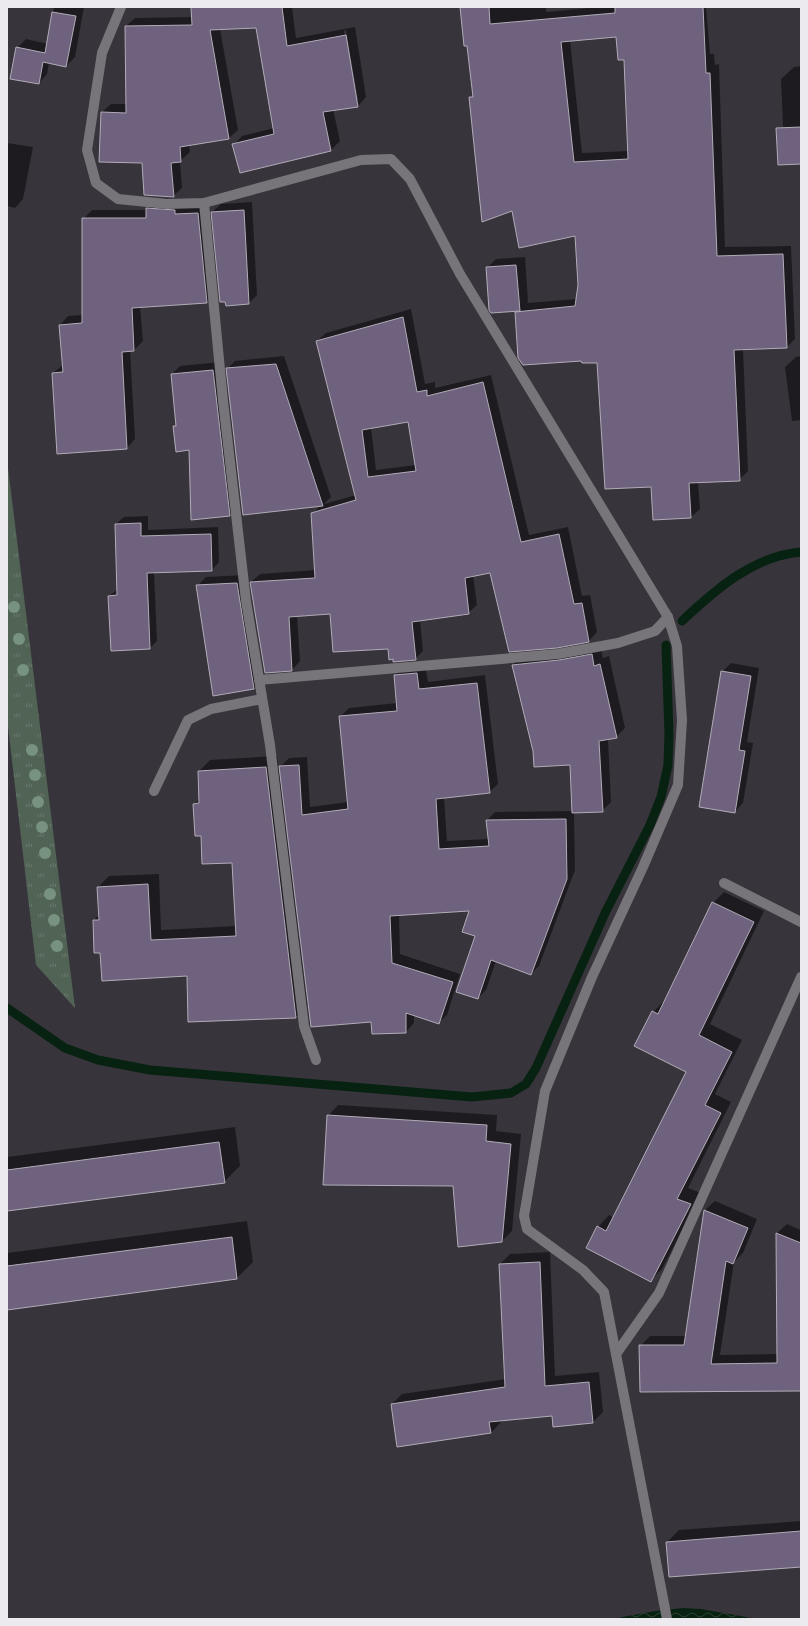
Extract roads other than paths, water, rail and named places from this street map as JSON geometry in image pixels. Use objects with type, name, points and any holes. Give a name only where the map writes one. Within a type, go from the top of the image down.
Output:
[{"type":"street","points":[[121,7],[102,53],[87,150],[96,183],[118,199],[167,204],[204,203],[361,160],[391,159],[410,179],[460,274],[668,617],[677,646],[682,720],[678,785],[643,867],[592,977],[545,1092],[524,1216],[527,1228],[583,1270],[604,1292],[667,1619]]},
{"type":"street","points":[[204,203],[226,424],[246,601],[271,753],[304,1026],[316,1060]]},
{"type":"street","points":[[259,680],[558,654],[618,643],[647,634],[655,631],[668,617]]},
{"type":"street","points":[[154,791],[188,720],[211,709],[262,699]]},
{"type":"street","points":[[724,884],[801,922]]},
{"type":"street","points":[[616,1354],[659,1293],[801,977]]},
{"type":"water","points":[[683,1608],[701,1609],[758,1619],[611,1619],[655,1611]]},
{"type":"waterway","points":[[682,621],[721,587],[751,567],[783,555],[801,552]]},
{"type":"waterway","points":[[7,1008],[65,1048],[98,1060],[150,1070],[472,1097],[511,1093],[526,1084],[536,1068],[606,911],[650,825],[661,797],[668,765],[669,734],[666,645]]}]
